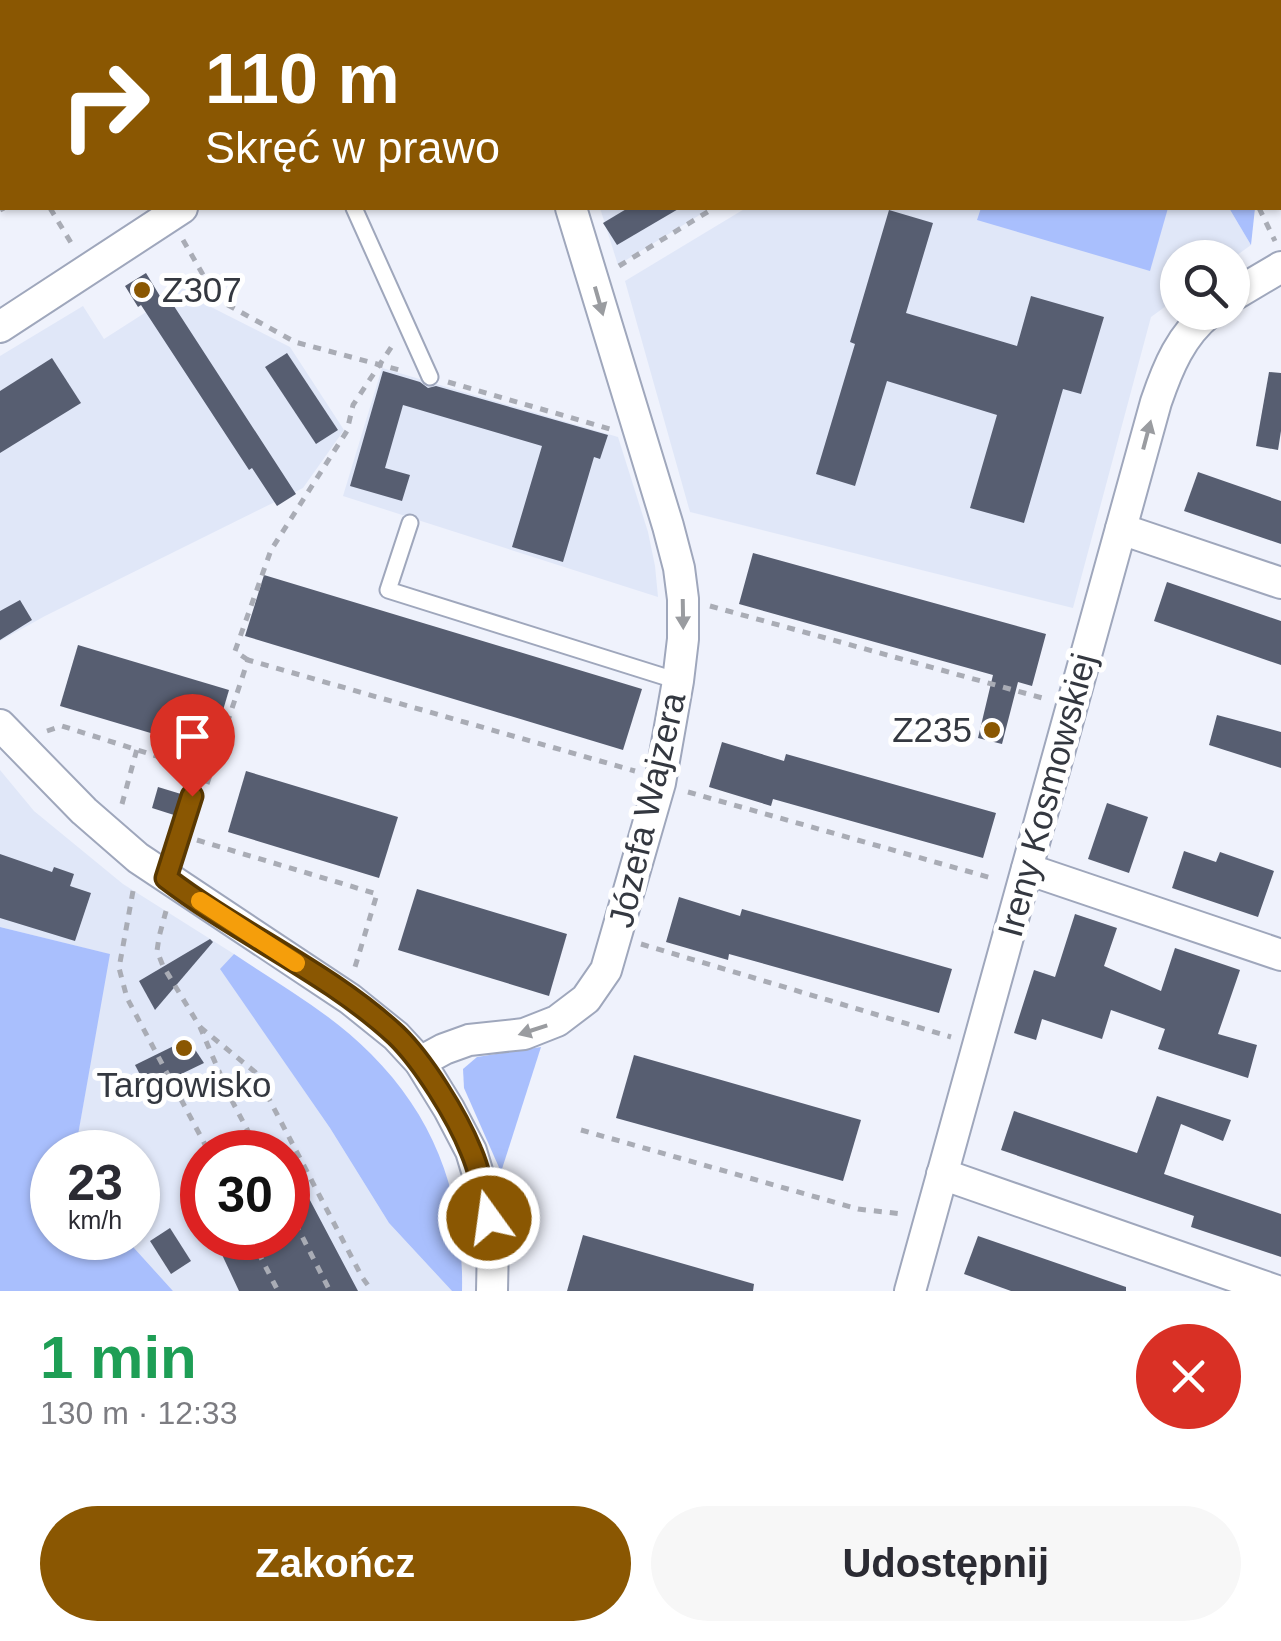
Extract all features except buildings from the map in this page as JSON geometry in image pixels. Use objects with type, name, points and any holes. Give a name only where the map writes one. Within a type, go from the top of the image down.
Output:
[{"type":"street","name":"Józefa Wajzera","points":[[420,1062],[469,1040],[524,1034],[556,1022],[586,999],[606,970],[660,783],[683,639],[679,568],[572,210]]},
{"type":"street","points":[[0,327],[176,212]]},
{"type":"street","points":[[1250,285],[1281,267]]},
{"type":"street","name":"Ireny Kosmowskiej","points":[[910,1291],[1168,367],[1193,330]]},
{"type":"street","points":[[1121,529],[1281,583]]},
{"type":"street","points":[[8,733],[84,812],[138,858],[166,892],[350,999],[396,1036],[420,1062],[471,1151],[493,1242],[492,1291]]},
{"type":"street","points":[[1024,878],[1281,955]]},
{"type":"street","points":[[942,1174],[1278,1291]]},
{"type":"lane","points":[[355,210],[430,377]]},
{"type":"lane","points":[[410,523],[388,590],[678,681]]},
{"type":"lane","points":[[166,892],[198,792]]},
{"type":"path","points":[[51,210],[88,270]]},
{"type":"path","points":[[594,282],[711,210]]},
{"type":"path","points":[[1262,210],[1281,254]]},
{"type":"path","points":[[176,212],[218,299],[295,342],[621,432],[636,426]]},
{"type":"path","points":[[406,323],[352,405],[347,431],[271,550],[235,651],[248,660],[645,774]]},
{"type":"path","points":[[683,599],[1072,706]]},
{"type":"path","points":[[198,792],[210,773],[248,660]]},
{"type":"path","points":[[8,733],[62,726],[210,773]]},
{"type":"path","points":[[120,811],[136,749]]},
{"type":"path","points":[[676,788],[1024,878]]},
{"type":"path","points":[[189,837],[378,894],[354,970]]},
{"type":"path","points":[[138,858],[119,968],[127,998],[196,1130]]},
{"type":"path","points":[[166,892],[158,952],[200,1027],[247,1130]]},
{"type":"path","points":[[635,942],[978,1044]]},
{"type":"path","points":[[200,1027],[256,1072],[372,1291]]},
{"type":"path","points":[[580,1130],[858,1208],[911,1214],[929,1221]]},
{"type":"path","points":[[310,1251],[330,1291]]},
{"type":"path","points":[[263,1260],[278,1291]]},
{"type":"shaded area","points":[[601,210],[708,210],[618,265]]},
{"type":"shaded area","points":[[743,210],[1230,210],[1248,240],[1160,240],[1160,310],[1151,317],[1073,608],[690,512],[625,281]]},
{"type":"shaded area","points":[[980,210],[1167,210],[1150,271],[977,220]]},
{"type":"shaded area","points":[[1230,210],[1255,210],[1251,245]]},
{"type":"shaded area","points":[[193,282],[209,306],[290,347],[344,430],[303,488],[0,641],[0,356],[83,306],[104,339]]},
{"type":"shaded area","points":[[382,368],[618,437],[648,532],[658,597],[343,496]]},
{"type":"shaded area","name":"Targowisko","points":[[0,770],[34,811],[123,884],[234,954],[221,970],[330,1128],[389,1223],[452,1291],[173,1291],[145,1260],[160,1260],[160,1130],[79,1130],[109,954],[0,927]]},
{"type":"shaded area","points":[[0,927],[110,954],[79,1130],[30,1130],[30,1260],[145,1260],[173,1291],[0,1291]]},
{"type":"shaded area","points":[[234,954],[356,1039],[394,1079],[413,1106],[442,1163],[451,1193],[458,1224],[462,1291],[452,1291],[389,1223],[330,1128],[220,969]]},
{"type":"shaded area","points":[[541,1047],[501,1172],[464,1088],[463,1069],[477,1057]]},
{"type":"slow traffic","points":[[200,901],[296,963]]},
{"type":"place","name":"Z307","points":[[142,290]]},
{"type":"place","name":"Z235","points":[[992,730]]},
{"type":"place","name":"Targowisko","points":[[184,1048]]},
{"type":"route","points":[[192,796],[166,878],[350,999],[396,1036],[420,1062],[471,1151],[489,1218]]}]
